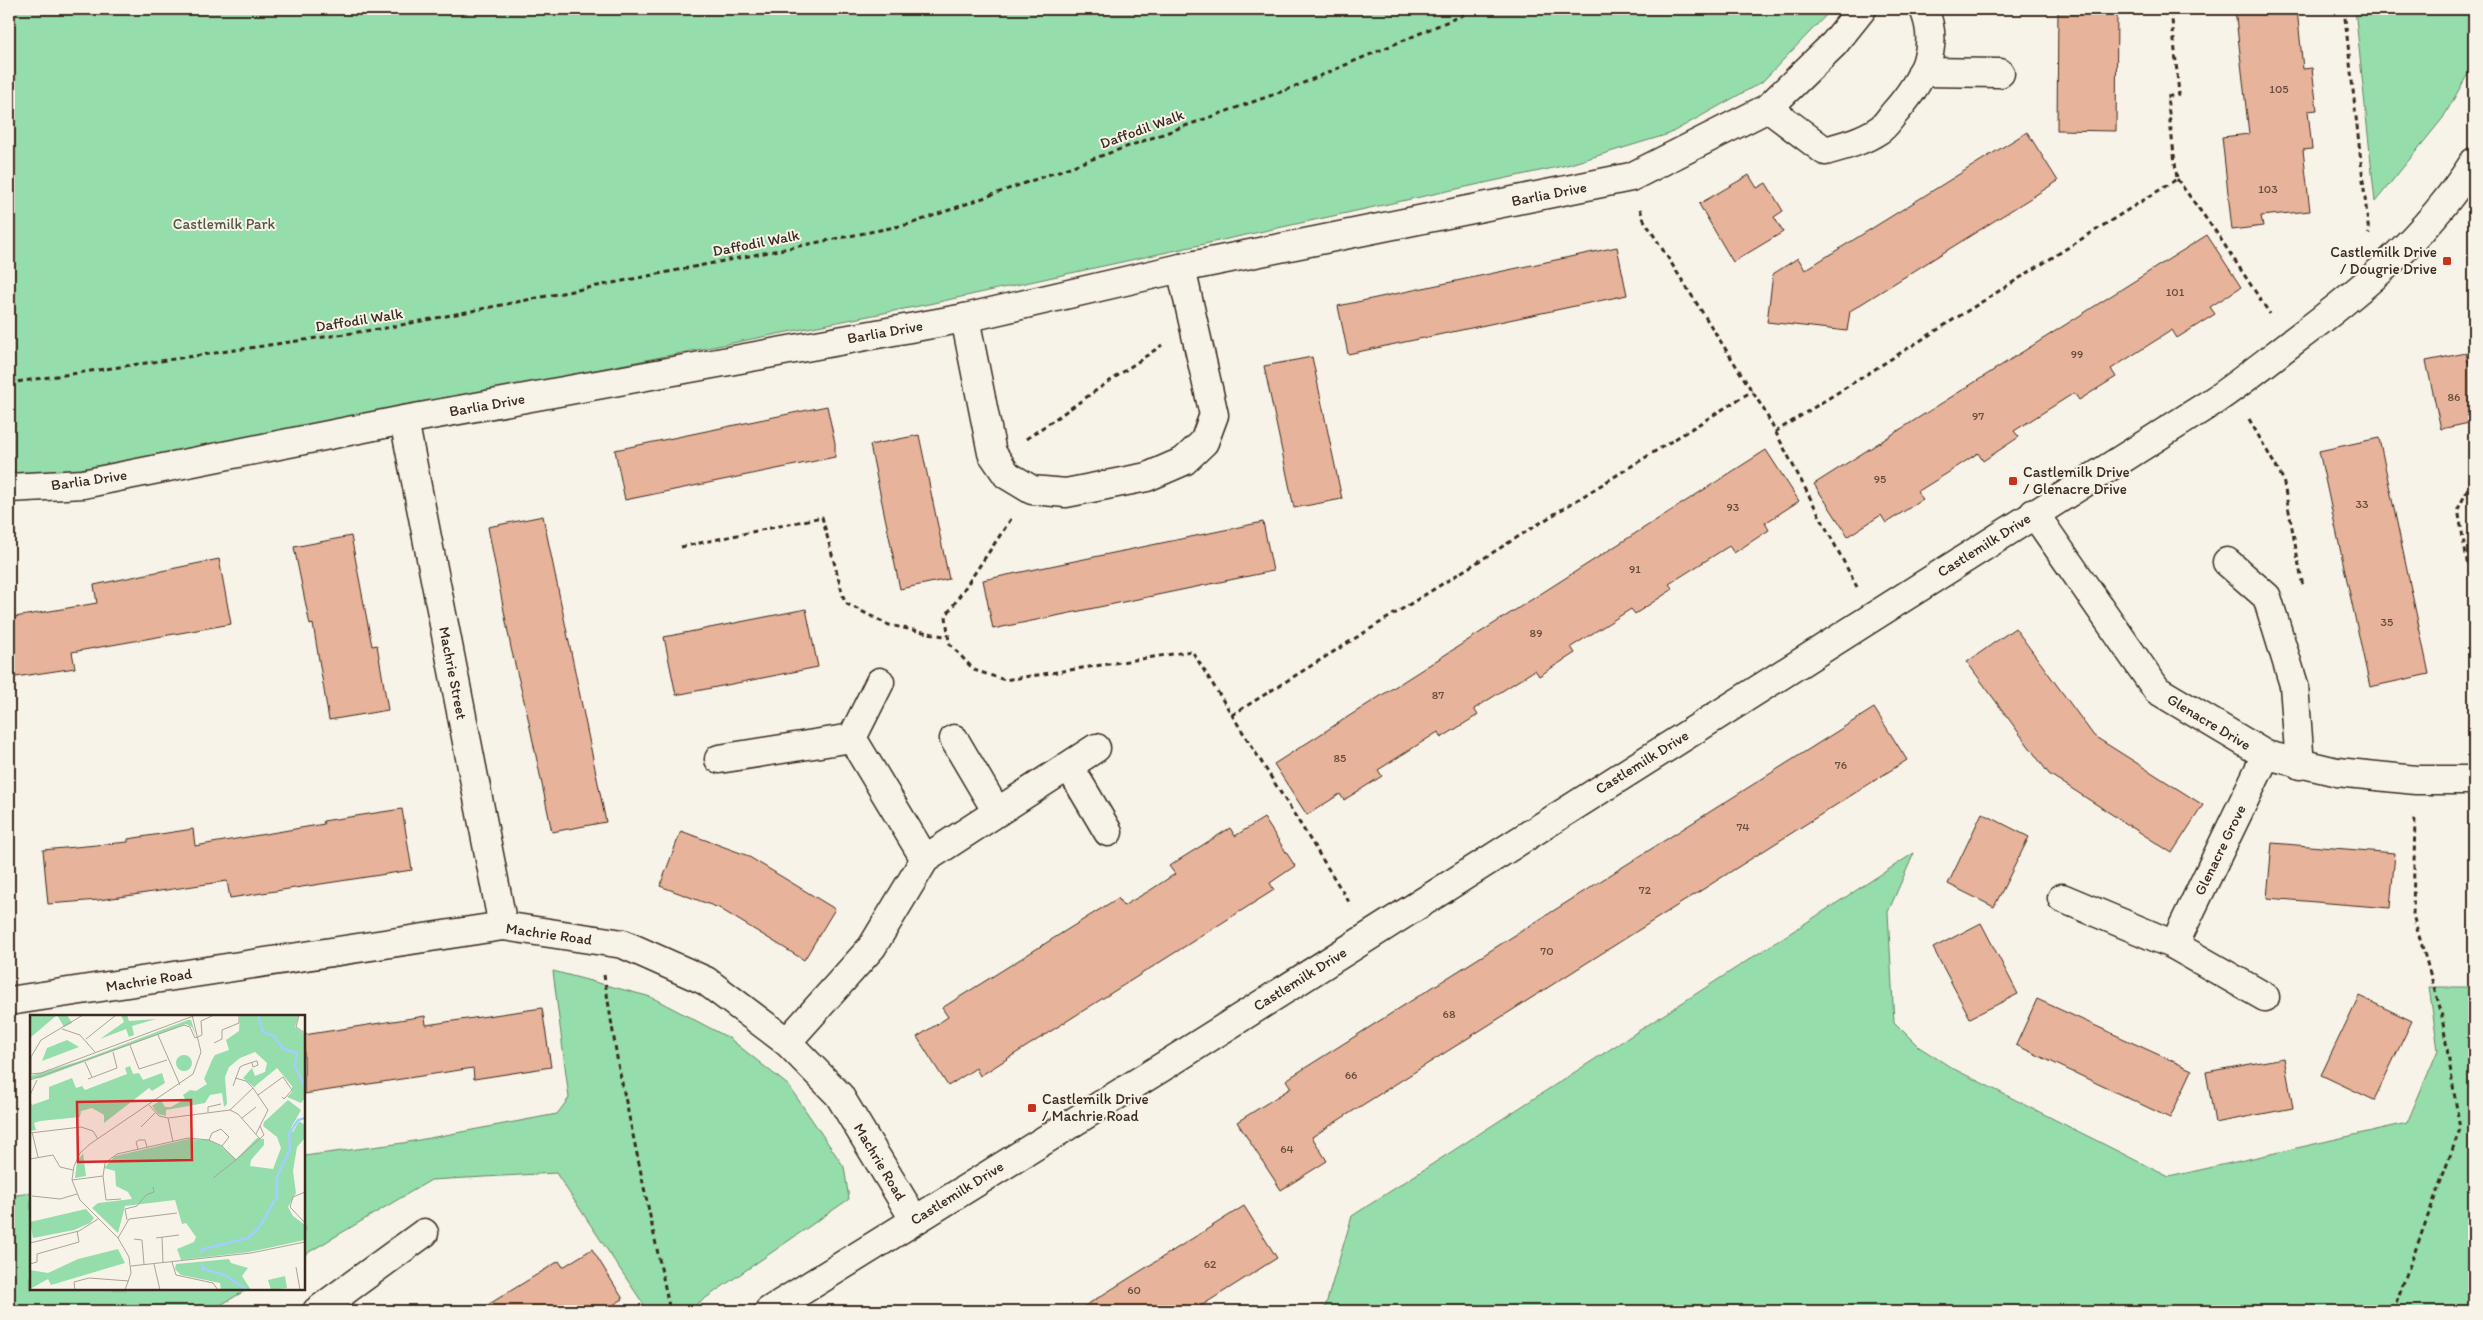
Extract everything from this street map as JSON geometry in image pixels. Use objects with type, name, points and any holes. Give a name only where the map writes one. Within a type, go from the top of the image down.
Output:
[{"type":"street","name":"Barlia Drive","points":[[9,488],[83,484],[404,420],[964,318],[1181,268],[1631,177],[1768,108],[1834,44],[1862,9]]},
{"type":"street","points":[[1768,108],[1825,151],[1850,145],[1880,130],[1915,88],[1930,56],[1930,24],[1924,9]]},
{"type":"street","points":[[1922,72],[2000,73]]},
{"type":"street","name":"Castlemilk Drive","points":[[769,1311],[914,1219],[1172,1061],[2034,513],[2212,402],[2351,298],[2403,250],[2453,195],[2474,162]]},
{"type":"street","points":[[964,318],[992,453],[1007,475],[1032,490],[1066,493],[1147,477],[1184,461],[1204,442],[1214,414],[1181,268]]},
{"type":"street","name":"Machrie Street","points":[[404,420],[503,926]]},
{"type":"street","name":"Glenacre Drive","points":[[2034,513],[2157,690],[2266,755],[2300,765],[2337,772],[2416,780],[2474,780]]},
{"type":"street","points":[[2227,562],[2267,597],[2294,685],[2300,765]]},
{"type":"street","points":[[852,738],[880,682]]},
{"type":"street","points":[[719,758],[852,738]]},
{"type":"street","points":[[852,738],[925,859]]},
{"type":"street","points":[[954,738],[997,812]]},
{"type":"street","points":[[786,1042],[872,947],[925,859],[1096,748]]},
{"type":"street","name":"Glenacre Grove","points":[[2174,946],[2266,755]]},
{"type":"street","points":[[1069,766],[1108,832]]},
{"type":"street","points":[[2062,898],[2174,946],[2265,997]]},
{"type":"street","name":"Machrie Road","points":[[9,1001],[503,926],[623,944],[706,981],[786,1042],[839,1095],[914,1219]]},
{"type":"street","points":[[317,1311],[424,1233]]},
{"type":"path","name":"Daffodil Walk","points":[[9,383],[386,328],[910,224],[1289,89],[1478,9]]},
{"type":"path","points":[[2171,9],[2179,94],[2167,97],[2176,179],[2216,232],[2290,344]]},
{"type":"path","points":[[2344,9],[2373,277]]},
{"type":"path","points":[[1631,177],[1644,220],[1752,391],[1872,616]]},
{"type":"path","points":[[1775,432],[2176,179]]},
{"type":"path","points":[[996,460],[1193,323]]},
{"type":"path","points":[[1232,715],[1752,391]]},
{"type":"path","points":[[2474,484],[2470,485],[2458,509],[2467,561],[2474,571]]},
{"type":"path","points":[[1032,490],[946,616],[949,643],[974,670],[1005,680],[1192,651],[1369,936]]},
{"type":"path","points":[[681,547],[822,517],[845,603],[889,625],[948,637]]},
{"type":"path","points":[[2474,621],[2472,627],[2474,656]]},
{"type":"path","points":[[2393,1311],[2460,1130],[2441,1011],[2413,915],[2416,780]]},
{"type":"path","points":[[598,940],[618,1064],[670,1311]]},
{"type":"green space","name":"Castlemilk Park","points":[[9,9],[1832,9],[1762,82],[1669,134],[1567,165],[929,304],[70,474],[9,479]]},
{"type":"green space","points":[[2355,9],[2474,9],[2474,63],[2443,118],[2375,202]]},
{"type":"green space","points":[[1914,853],[1888,912],[1894,1022],[1919,1047],[1952,1068],[2169,1177],[2407,1123],[2438,1050],[2429,987],[2474,987],[2474,1311],[1324,1311],[1352,1216]]},
{"type":"green space","points":[[553,971],[651,997],[729,1038],[789,1086],[844,1167],[849,1199],[687,1311],[648,1311],[556,1173],[431,1180],[305,1254],[305,1156],[403,1143],[557,1114],[569,1098]]},
{"type":"green space","points":[[30,1193],[30,1290],[246,1290],[210,1311],[9,1311],[9,1196]]},
{"type":"building","points":[[2058,9],[2117,9],[2116,131],[2057,130]]},
{"type":"building","points":[[2235,9],[2297,9],[2303,69],[2312,68],[2317,110],[2308,111],[2312,149],[2303,150],[2310,211],[2261,216],[2263,226],[2232,230],[2222,137],[2249,134]]},
{"type":"building","points":[[2027,132],[2058,181],[1850,311],[1847,331],[1767,322],[1773,274],[1798,258],[1805,270]]},
{"type":"building","points":[[1749,175],[1757,188],[1766,183],[1783,211],[1774,217],[1783,232],[1733,262],[1699,204]]},
{"type":"building","points":[[2207,235],[2241,287],[2210,307],[2215,314],[2177,338],[2172,330],[2111,369],[2116,377],[2079,400],[2074,393],[2014,431],[2019,437],[1983,461],[1978,453],[1917,492],[1923,499],[1886,523],[1881,515],[1848,536],[1814,484]]},
{"type":"building","points":[[1617,247],[1627,295],[1348,354],[1338,306]]},
{"type":"building","points":[[2466,353],[2468,362],[2474,361],[2474,422],[2441,429],[2426,361]]},
{"type":"building","points":[[1312,357],[1342,499],[1294,508],[1264,366]]},
{"type":"building","points":[[827,406],[835,443],[835,457],[625,500],[615,450]]},
{"type":"building","points":[[919,435],[949,579],[900,589],[870,445]]},
{"type":"building","points":[[2379,438],[2429,674],[2370,687],[2319,451]]},
{"type":"building","points":[[1766,450],[1799,501],[1765,523],[1769,530],[1734,553],[1729,546],[1669,584],[1673,589],[1635,614],[1631,609],[1571,647],[1575,653],[1539,676],[1535,670],[1474,709],[1478,715],[1441,738],[1438,732],[1378,770],[1382,776],[1344,800],[1340,794],[1307,815],[1274,764]]},
{"type":"building","points":[[543,516],[606,822],[552,832],[511,648],[488,527]]},
{"type":"building","points":[[1263,522],[1273,571],[993,629],[983,580]]},
{"type":"building","points":[[351,536],[372,646],[377,645],[388,710],[329,720],[313,624],[310,625],[294,547]]},
{"type":"building","points":[[219,559],[231,624],[72,652],[75,668],[9,678],[9,618],[97,603],[94,585]]},
{"type":"building","points":[[806,609],[818,667],[676,695],[664,637]]},
{"type":"building","points":[[2015,628],[2094,736],[2203,805],[2172,853],[2049,774],[1967,662]]},
{"type":"building","points":[[1874,708],[1907,760],[1312,1137],[1327,1161],[1281,1190],[1237,1122],[1291,1088],[1286,1080]]},
{"type":"building","points":[[402,809],[412,870],[230,898],[227,881],[99,900],[48,904],[43,850],[128,842],[128,839],[193,829],[195,846],[324,824],[323,821]]},
{"type":"building","points":[[1982,813],[2029,837],[1994,907],[1948,884]]},
{"type":"building","points":[[1264,818],[1295,866],[1270,883],[1274,890],[980,1076],[976,1068],[948,1086],[917,1037],[948,1017],[942,1008],[1118,898],[1123,906],[1149,891],[1175,874],[1169,866],[1230,828],[1235,836]]},
{"type":"building","points":[[681,831],[746,855],[835,909],[804,960],[719,908],[660,886]]},
{"type":"building","points":[[2272,843],[2395,853],[2390,908],[2267,898]]},
{"type":"building","points":[[1981,923],[2018,994],[1970,1018],[1933,948]]},
{"type":"building","points":[[2359,996],[2412,1021],[2374,1100],[2321,1075]]},
{"type":"building","points":[[2037,999],[2192,1070],[2170,1118],[2016,1045]]},
{"type":"building","points":[[542,1008],[551,1067],[474,1079],[473,1068],[305,1094],[305,1035],[425,1016],[426,1025]]},
{"type":"building","points":[[2284,1058],[2293,1108],[2215,1123],[2206,1072]]},
{"type":"building","points":[[1244,1206],[1277,1258],[1193,1311],[1077,1311]]},
{"type":"building","points":[[592,1249],[623,1299],[603,1311],[478,1311],[559,1261],[563,1267]]},
{"type":"place","name":"Castlemilk Drive / Dougrie Drive","points":[[2447,261]]},
{"type":"place","name":"Castlemilk Drive / Glenacre Drive","points":[[2013,481]]},
{"type":"place","name":"Castlemilk Drive / Machrie Road","points":[[1032,1108]]}]
